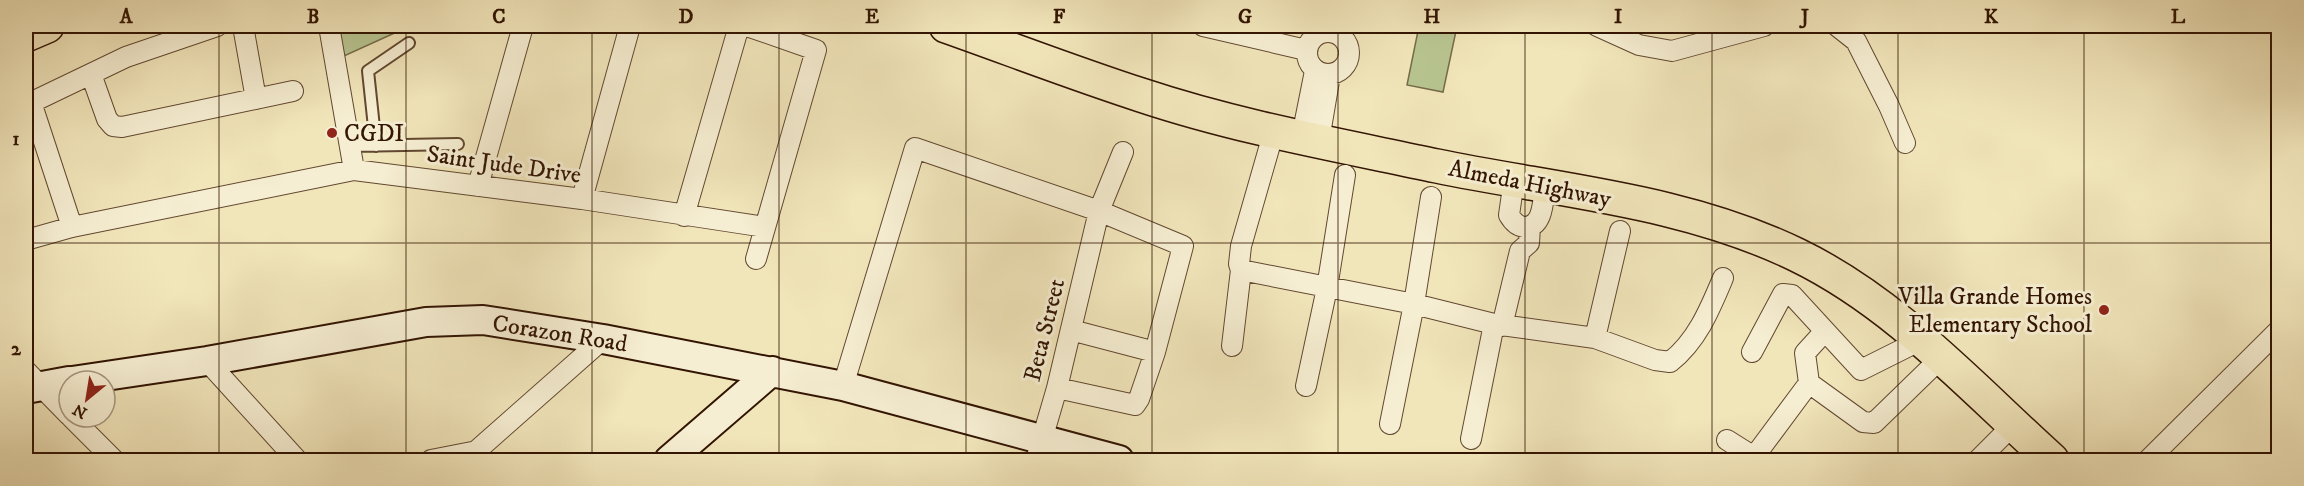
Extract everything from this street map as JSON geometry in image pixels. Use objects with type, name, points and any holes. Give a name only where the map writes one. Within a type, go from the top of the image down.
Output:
[{"type":"highway","points":[[26,35],[47,26]]},
{"type":"highway","name":"Almeda Highway","points":[[946,26],[1143,96],[1304,128],[1529,183],[1660,207],[1739,230],[1798,256],[1865,295],[1932,348],[2052,460]]},
{"type":"street","points":[[72,227],[28,104],[126,57],[217,26]]},
{"type":"street","points":[[243,26],[256,99]]},
{"type":"street","points":[[330,26],[354,170]]},
{"type":"street","points":[[478,186],[523,26]]},
{"type":"street","points":[[582,199],[630,26]]},
{"type":"street","points":[[684,216],[739,26]]},
{"type":"street","points":[[747,26],[816,50],[756,260]]},
{"type":"street","points":[[1203,26],[1306,50]]},
{"type":"street","points":[[1597,26],[1638,45],[1672,51],[1754,26]]},
{"type":"street","points":[[1837,26],[1856,41],[1905,143]]},
{"type":"street","points":[[1321,33],[1337,34],[1343,39],[1349,53],[1348,61],[1338,73],[1323,73],[1310,65],[1306,50],[1309,42],[1321,33]]},
{"type":"street","points":[[1232,346],[1241,270],[1239,264],[1241,246],[1304,128],[1323,73]]},
{"type":"street","points":[[91,74],[107,119],[113,126],[122,128],[293,91]]},
{"type":"street","points":[[843,386],[915,148],[1099,211],[1183,246],[1155,352],[1135,405],[1057,388]]},
{"type":"street","name":"Beta Street","points":[[1039,449],[1057,388],[1099,211],[1123,152]]},
{"type":"street","name":"Saint Jude Drive","points":[[26,240],[72,227],[354,170],[582,199],[765,227]]},
{"type":"street","points":[[1306,386],[1327,288],[1345,175]]},
{"type":"street","points":[[1529,183],[1540,216],[1535,223],[1523,225],[1512,220],[1509,211],[1529,183]]},
{"type":"street","points":[[1390,424],[1414,304],[1431,197]]},
{"type":"street","points":[[1471,439],[1498,325],[1520,251],[1514,241],[1523,225]]},
{"type":"street","points":[[1595,338],[1620,231]]},
{"type":"street","points":[[1241,270],[1414,304],[1498,325],[1595,338],[1654,360],[1670,362],[1685,351],[1694,337],[1723,278]]},
{"type":"street","points":[[1752,352],[1784,294],[1792,295],[1861,370],[1932,348]]},
{"type":"street","name":"Corazon Road","points":[[117,374],[207,361],[426,322],[483,320],[603,339],[843,386],[1039,449],[1119,460]]},
{"type":"street","points":[[1071,330],[1155,352]]},
{"type":"street","points":[[1727,440],[1754,457],[1809,383],[1805,353],[1825,331]]},
{"type":"street","points":[[2153,459],[2278,331]]},
{"type":"street","points":[[431,460],[471,456],[603,339]]},
{"type":"street","points":[[1809,383],[1863,422],[1874,423],[1932,348]]},
{"type":"street","points":[[207,361],[297,460]]},
{"type":"street","points":[[669,460],[772,371]]},
{"type":"street","name":"Corazon Road","points":[[30,382],[57,381]]},
{"type":"street","points":[[30,382],[57,405]]},
{"type":"street","points":[[1978,460],[2013,425]]},
{"type":"street","points":[[83,429],[114,460]]},
{"type":"lane","points":[[376,146],[368,71],[409,43]]},
{"type":"lane","points":[[350,146],[458,144]]},
{"type":"green space","points":[[338,26],[410,26],[344,56]]},
{"type":"green space","points":[[1419,26],[1456,31],[1443,92],[1407,85]]},
{"type":"place","name":"CGDI","points":[[332,133]]},
{"type":"place","name":"Villa Grande Homes Elementary School","points":[[2104,310]]}]
